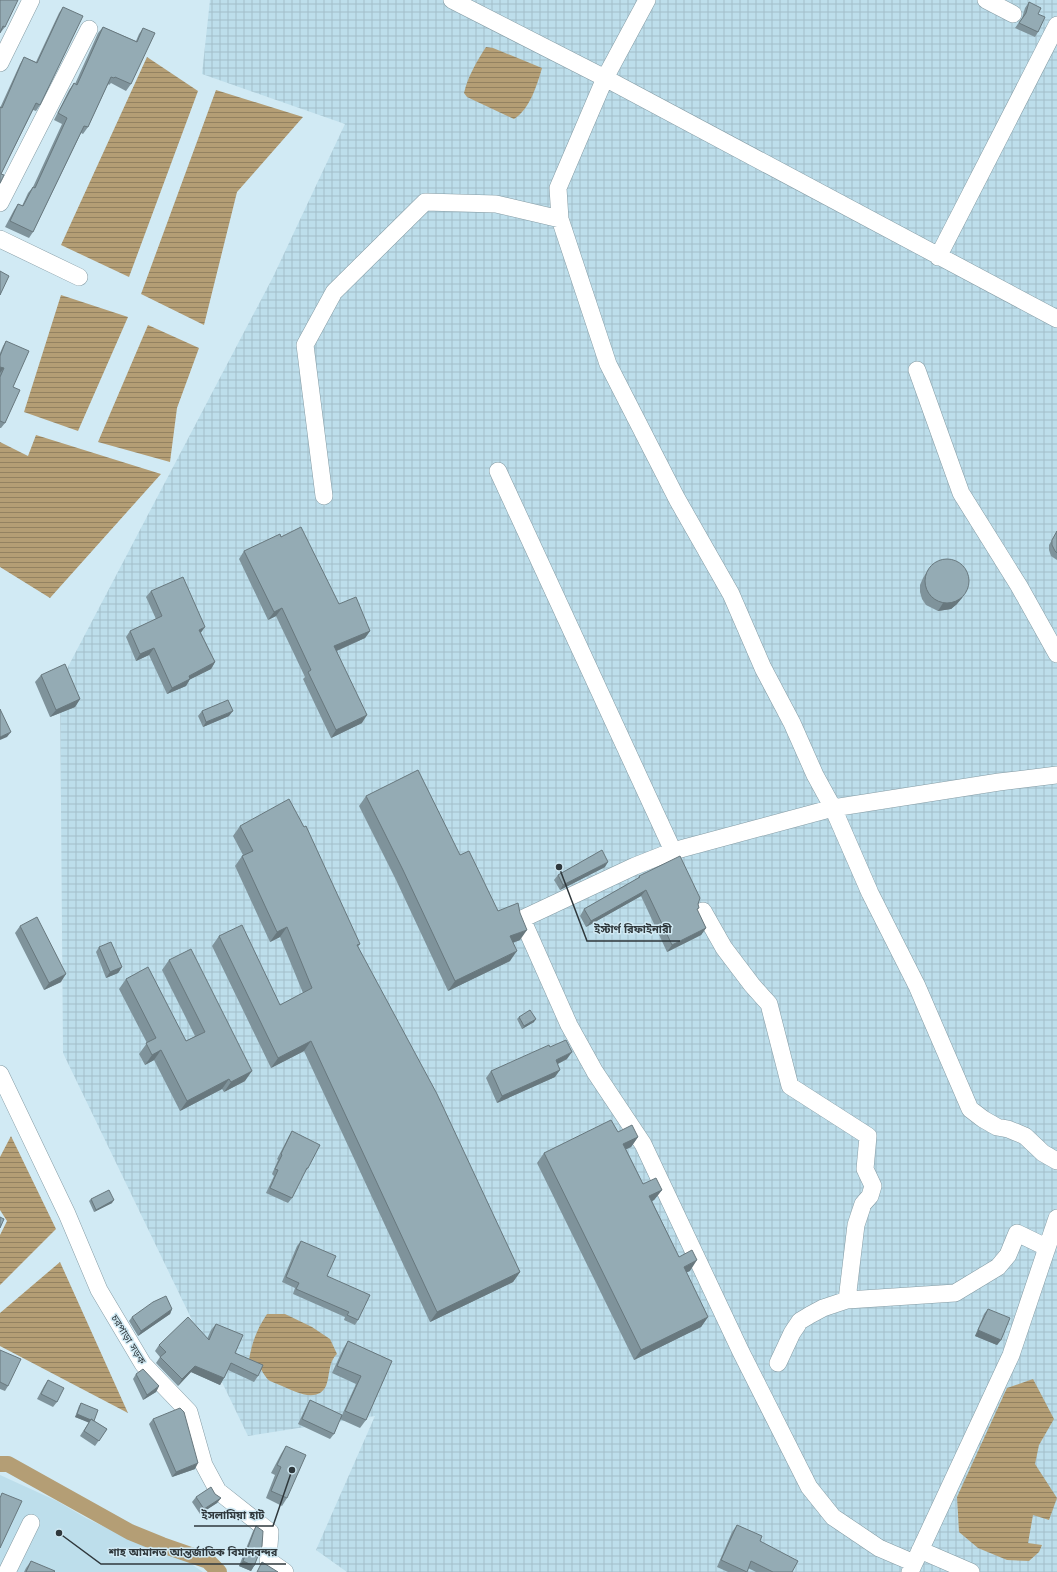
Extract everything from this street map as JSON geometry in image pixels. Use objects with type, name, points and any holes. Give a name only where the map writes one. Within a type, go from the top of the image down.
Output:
[{"type":"street","points":[[0,63],[31,0]]},
{"type":"street","points":[[452,0],[605,78],[938,257],[1057,319]]},
{"type":"street","points":[[647,0],[605,78],[558,188],[560,219],[608,364],[677,499],[731,594],[763,668],[792,723],[833,808],[870,894],[917,986],[970,1109],[997,1127],[1008,1129],[1025,1136],[1043,1153],[1057,1161]]},
{"type":"street","points":[[986,0],[1013,14]]},
{"type":"street","points":[[0,203],[89,29]]},
{"type":"street","points":[[938,257],[1055,35]]},
{"type":"street","points":[[324,496],[305,345],[334,292],[425,202],[496,204],[560,219]]},
{"type":"street","points":[[0,239],[79,277]]},
{"type":"street","points":[[917,370],[960,493],[1019,586],[1057,654]]},
{"type":"street","points":[[498,471],[673,850]]},
{"type":"street","points":[[971,1572],[914,1562],[879,1548],[833,1517],[809,1488],[741,1352],[643,1144],[595,1072],[569,1025],[522,919],[635,866],[673,850],[833,808],[998,782],[1057,775]]},
{"type":"street","points":[[703,911],[724,948],[752,985],[769,1004],[790,1086],[868,1136],[865,1169],[873,1186],[870,1196],[863,1204],[856,1225],[847,1300]]},
{"type":"street","name":"চরপাড়া সড়ক","points":[[0,1074],[67,1214],[99,1290],[143,1364],[189,1412],[204,1465],[218,1491],[270,1532],[268,1560],[285,1572]]},
{"type":"street","points":[[914,1562],[1011,1355],[1057,1218]]},
{"type":"street","points":[[778,1363],[792,1332],[800,1321],[823,1308],[847,1300],[955,1293],[998,1267],[1008,1255],[1017,1233],[1046,1247]]},
{"type":"street","points":[[7,1572],[31,1523]]},
{"type":"shaded area","points":[[210,0],[1057,0],[1057,1572],[347,1572],[316,1550],[375,1416],[248,1436],[63,1053],[60,682],[273,277],[345,124],[202,74]]},
{"type":"shaded area","points":[[486,47],[493,48],[542,68],[529,103],[520,115],[514,119],[467,97],[464,93],[470,75]]},
{"type":"shaded area","points":[[147,57],[198,91],[129,277],[61,245]]},
{"type":"shaded area","points":[[216,90],[303,117],[237,192],[204,325],[141,294]]},
{"type":"shaded area","points":[[61,295],[128,317],[78,431],[24,412]]},
{"type":"shaded area","points":[[148,325],[199,348],[177,408],[170,462],[98,442]]},
{"type":"shaded area","points":[[36,435],[161,474],[50,598],[0,567],[0,442],[28,456]]},
{"type":"shaded area","points":[[11,1136],[56,1229],[0,1285],[0,1235],[7,1221],[0,1210],[0,1157]]},
{"type":"shaded area","points":[[60,1262],[128,1413],[0,1346],[0,1313]]},
{"type":"shaded area","points":[[267,1314],[285,1314],[312,1327],[330,1339],[337,1354],[332,1361],[326,1386],[322,1391],[317,1394],[305,1395],[293,1391],[268,1380],[259,1367],[249,1360],[255,1336]]},
{"type":"shaded area","points":[[1033,1379],[1054,1419],[1039,1445],[1035,1464],[1057,1498],[1049,1520],[1033,1515],[1028,1543],[1042,1545],[1039,1552],[1029,1561],[1007,1560],[978,1548],[959,1532],[957,1497],[1007,1388]]},
{"type":"shaded area","points":[[0,1475],[57,1501],[86,1518],[151,1549],[181,1557],[203,1572],[0,1572]]},
{"type":"building","points":[[0,0],[18,0],[5,27],[3,26],[0,33]]},
{"type":"building","points":[[1029,2],[1041,8],[1038,14],[1045,17],[1038,32],[1019,23],[1026,13]]},
{"type":"building","points":[[63,7],[83,16],[40,105],[36,103],[1,174],[4,175],[0,183],[0,107],[2,108],[24,57],[37,63]]},
{"type":"building","points":[[103,27],[137,42],[143,28],[155,33],[131,84],[115,77],[111,77],[88,127],[84,126],[33,232],[10,221],[18,204],[23,206],[33,187],[35,188],[67,118],[58,113],[74,83],[77,85]]},
{"type":"building","points":[[0,271],[9,276],[0,295]]},
{"type":"building","points":[[6,341],[29,351],[13,387],[20,390],[5,423],[0,421],[0,377],[4,368],[0,367],[0,356]]},
{"type":"building","points":[[301,527],[339,604],[356,597],[370,631],[334,646],[367,715],[336,730],[308,672],[311,670],[282,608],[274,612],[244,551],[280,534],[281,537]]},
{"type":"building","points":[[1057,531],[1057,553],[1052,545],[1052,540]]},
{"type":"building","points":[[947,559],[959,563],[965,569],[969,581],[965,593],[959,599],[947,603],[935,599],[929,593],[925,581],[929,569],[935,563]]},
{"type":"building","points":[[183,577],[205,627],[199,630],[215,662],[189,676],[190,679],[172,688],[154,648],[140,654],[130,631],[162,616],[151,591]]},
{"type":"building","points":[[65,664],[80,699],[56,710],[41,675]]},
{"type":"building","points":[[228,700],[233,711],[206,722],[202,711]]},
{"type":"building","points":[[0,709],[11,732],[0,737]]},
{"type":"building","points":[[418,770],[460,855],[469,851],[498,911],[518,903],[520,913],[527,930],[510,936],[517,951],[455,981],[403,870],[366,796]]},
{"type":"building","points":[[289,799],[304,827],[306,826],[360,944],[357,945],[437,1094],[520,1272],[437,1312],[311,1041],[278,1058],[219,936],[242,925],[280,1005],[312,988],[287,927],[277,932],[242,856],[253,851],[240,826]]},
{"type":"building","points":[[602,850],[608,862],[563,885],[558,875]]},
{"type":"building","points":[[680,856],[700,898],[698,904],[699,908],[697,909],[706,928],[672,945],[646,890],[591,921],[584,909],[640,877],[639,876]]},
{"type":"building","points":[[37,917],[66,974],[49,983],[20,926]]},
{"type":"building","points":[[111,942],[122,967],[110,972],[99,947]]},
{"type":"building","points":[[191,949],[252,1071],[231,1082],[229,1079],[187,1101],[161,1050],[152,1055],[146,1043],[156,1038],[126,979],[148,967],[186,1041],[205,1032],[169,960]]},
{"type":"building","points":[[530,1010],[536,1019],[524,1026],[519,1017]]},
{"type":"building","points":[[566,1040],[572,1052],[556,1060],[560,1070],[502,1096],[491,1071],[549,1045],[550,1047]]},
{"type":"building","points":[[611,1120],[618,1132],[632,1125],[638,1137],[623,1144],[643,1184],[656,1178],[662,1190],[649,1196],[679,1257],[692,1250],[697,1260],[684,1267],[708,1317],[641,1350],[544,1153]]},
{"type":"building","points":[[292,1131],[320,1145],[292,1198],[270,1188],[278,1170],[275,1169]]},
{"type":"building","points":[[109,1190],[114,1200],[96,1210],[91,1199]]},
{"type":"building","points":[[0,1217],[4,1219],[0,1228]]},
{"type":"building","points":[[301,1241],[336,1256],[327,1276],[370,1295],[358,1320],[347,1315],[349,1312],[296,1289],[299,1283],[286,1277]]},
{"type":"building","points":[[166,1296],[172,1309],[141,1331],[132,1317],[153,1302]]},
{"type":"building","points":[[988,1309],[1010,1318],[1001,1340],[978,1330]]},
{"type":"building","points":[[188,1317],[209,1340],[216,1324],[243,1335],[235,1353],[263,1365],[258,1376],[231,1363],[224,1378],[195,1366],[182,1379],[160,1357],[166,1352],[159,1345]]},
{"type":"building","points":[[348,1341],[392,1361],[366,1420],[345,1411],[361,1376],[337,1366]]},
{"type":"building","points":[[0,1350],[21,1359],[8,1386],[0,1382]]},
{"type":"building","points":[[143,1369],[159,1386],[147,1395],[136,1374]]},
{"type":"building","points":[[48,1380],[64,1388],[57,1402],[41,1394]]},
{"type":"building","points":[[310,1400],[342,1415],[334,1434],[302,1419]]},
{"type":"building","points":[[81,1403],[98,1410],[94,1421],[77,1414]]},
{"type":"building","points":[[180,1408],[184,1412],[198,1463],[176,1472],[153,1419]]},
{"type":"building","points":[[91,1419],[107,1429],[99,1441],[84,1431]]},
{"type":"building","points":[[286,1446],[306,1455],[287,1498],[271,1491],[281,1467],[277,1465]]},
{"type":"building","points":[[211,1487],[215,1494],[221,1498],[204,1509],[196,1497]]},
{"type":"building","points":[[2,1493],[22,1501],[0,1548],[0,1498]]},
{"type":"building","points":[[737,1525],[762,1536],[760,1541],[798,1561],[792,1572],[773,1572],[751,1561],[747,1572],[721,1560]]},
{"type":"building","points":[[256,1526],[263,1531],[262,1546],[254,1566],[243,1561]]},
{"type":"building","points":[[31,1561],[55,1571],[26,1572]]},
{"type":"building","points":[[262,1562],[278,1572],[257,1572]]},
{"type":"waterway","points":[[0,1464],[8,1464],[130,1532],[208,1561],[219,1572]]},
{"type":"place","name":"ইস্টার্ণ রিফাইনারী","points":[[559,867]]},
{"type":"place","name":"ইসলামিয়া হাট","points":[[292,1470]]},
{"type":"place","name":"শাহ আমানত আন্তর্জাতিক বিমানবন্দর","points":[[59,1533]]}]
